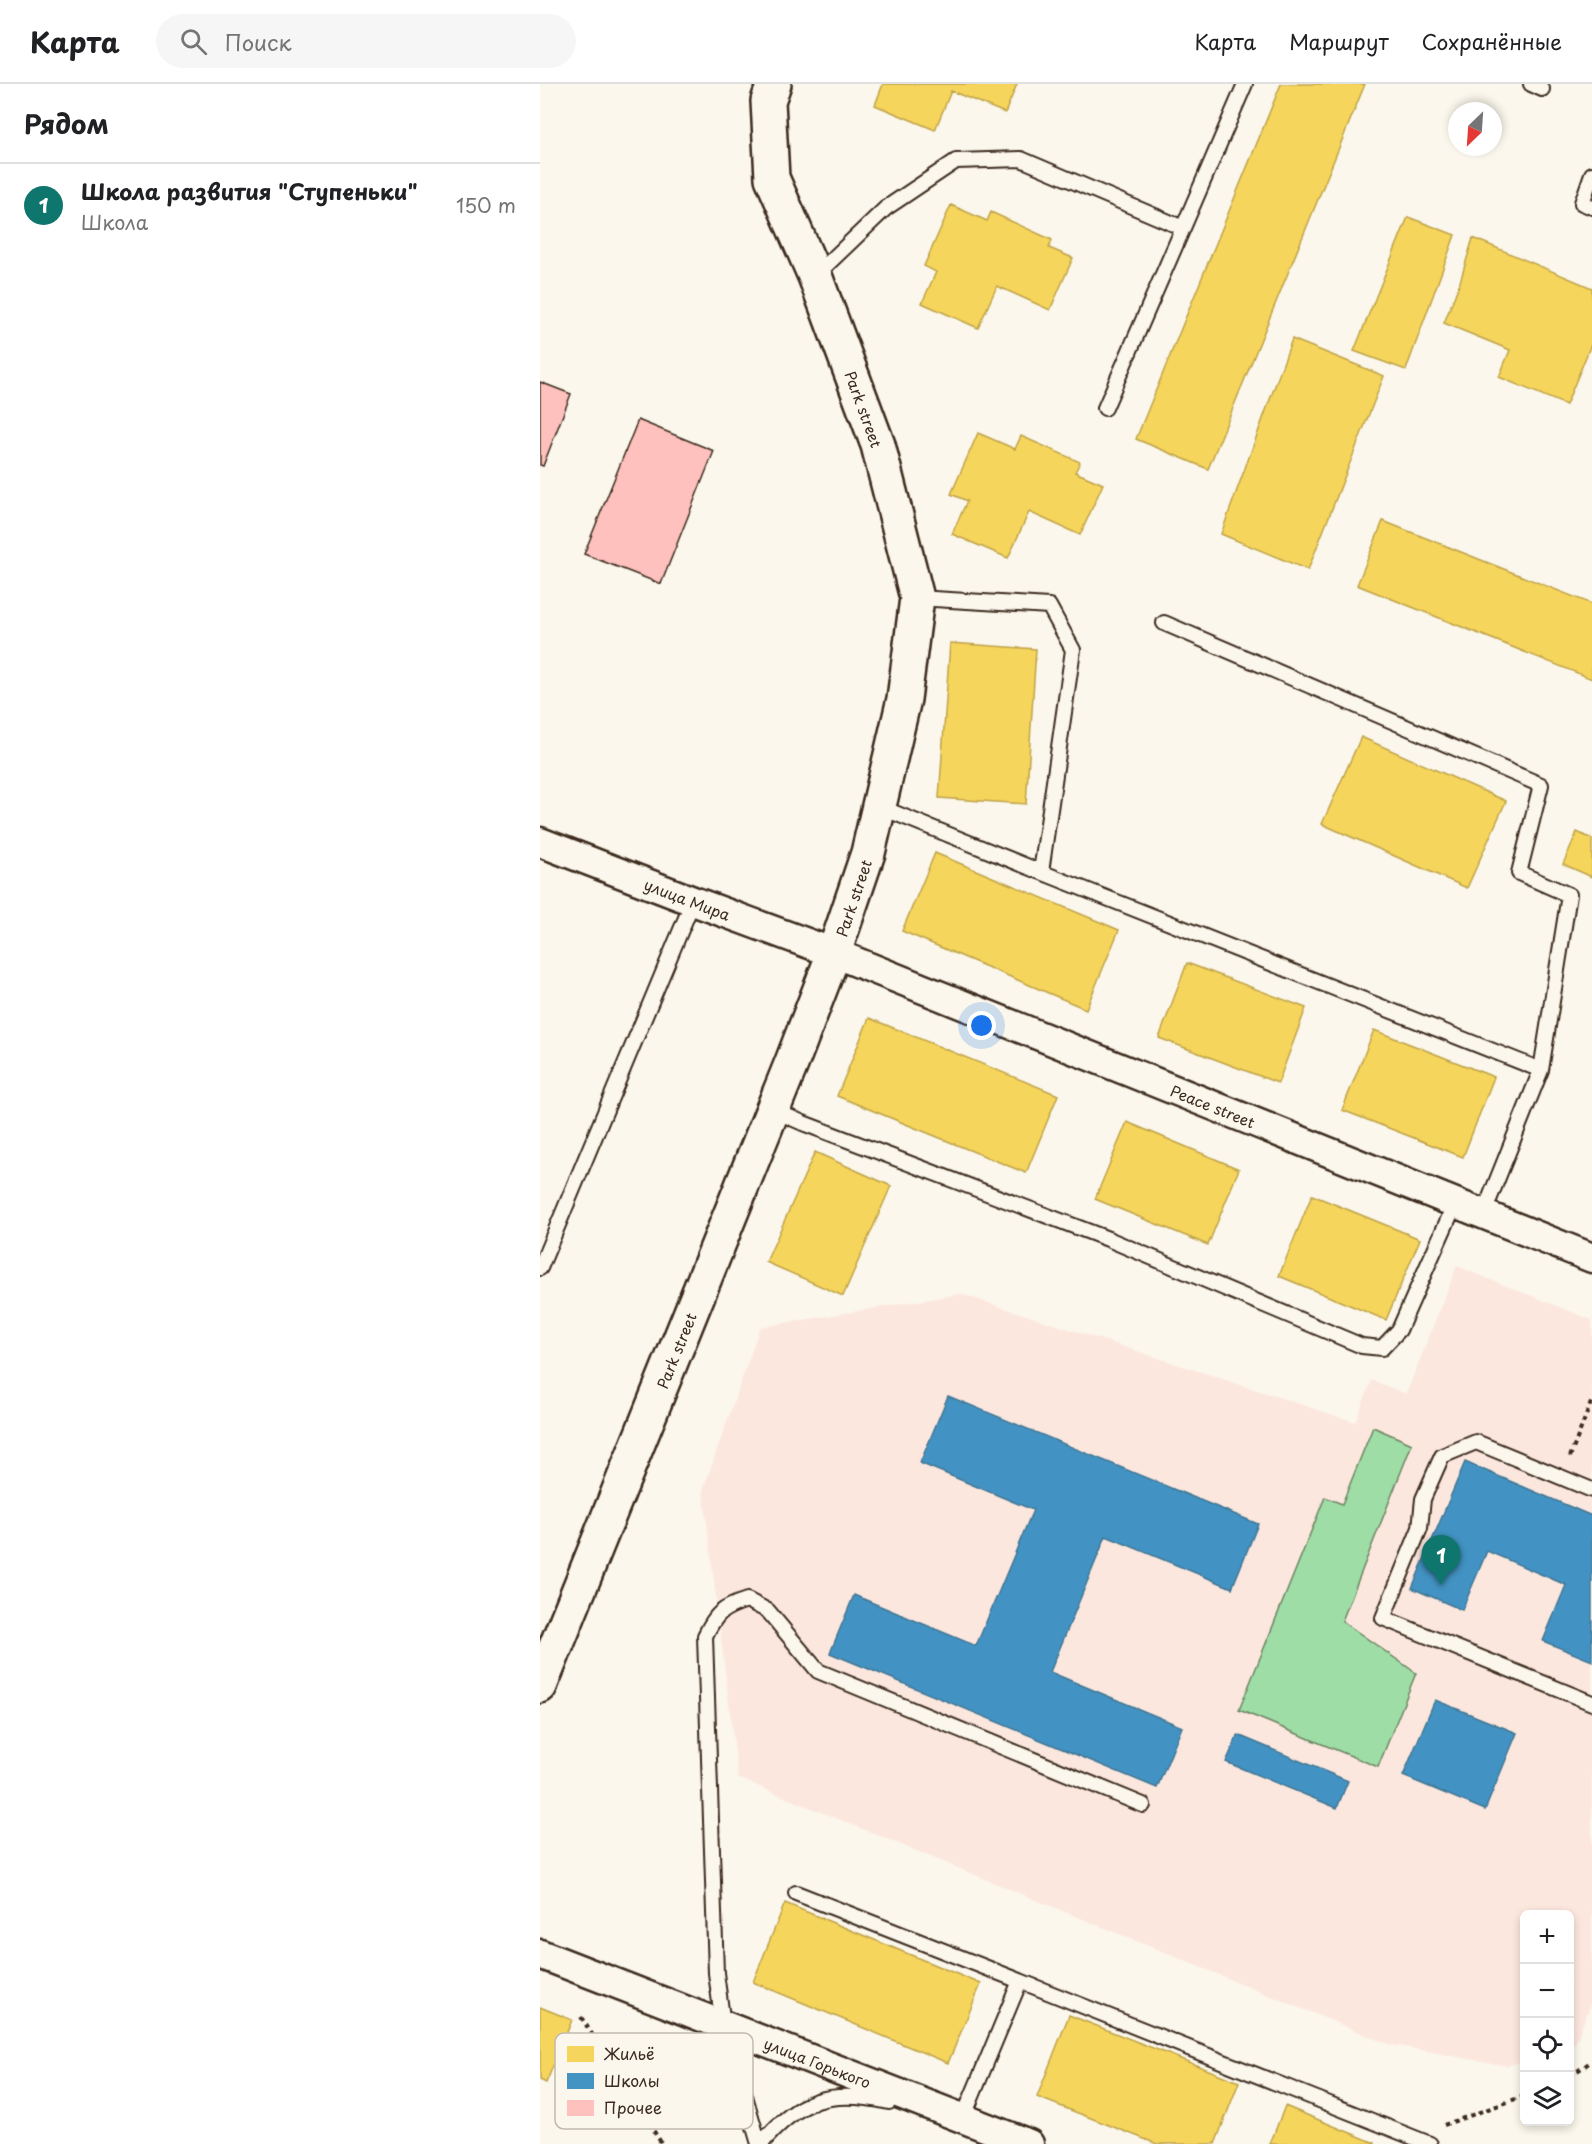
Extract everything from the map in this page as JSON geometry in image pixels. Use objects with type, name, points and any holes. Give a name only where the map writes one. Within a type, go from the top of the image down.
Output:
[{"type":"street","name":"Park street","points":[[540,1686],[773,1110],[834,953],[868,853],[904,699],[917,597],[878,445],[815,276],[772,178],[765,90]]},
{"type":"street","name":"улица Мира","points":[[540,842],[693,902],[834,953]]},
{"type":"street","name":"Peace street","points":[[834,953],[1592,1258]]},
{"type":"street","name":"улица Горького","points":[[540,1954],[744,2033]]},
{"type":"street","name":"улица Горького","points":[[753,2036],[1029,2144]]},
{"type":"lane","points":[[1105,408],[1245,84]]},
{"type":"lane","points":[[815,276],[886,208],[956,161],[1021,159],[1183,228]]},
{"type":"lane","points":[[1592,174],[1582,202],[1592,207]]},
{"type":"lane","points":[[917,597],[1049,606],[1073,650],[1041,872]]},
{"type":"lane","points":[[1164,623],[1540,785],[1519,873],[1569,895],[1541,1070],[1483,1215]]},
{"type":"lane","points":[[880,807],[1541,1070]]},
{"type":"lane","points":[[540,1268],[693,902]]},
{"type":"lane","points":[[773,1110],[1108,1239],[1362,1346],[1382,1348],[1399,1330],[1455,1204]]},
{"type":"lane","points":[[1592,1490],[1476,1442],[1442,1456],[1423,1499],[1420,1528],[1383,1618],[1592,1703]]},
{"type":"lane","points":[[728,2033],[716,1973],[705,1636],[714,1618],[730,1605],[747,1600],[768,1611],[818,1671],[1143,1805]]},
{"type":"lane","points":[[796,1893],[1020,1981],[1405,2138],[1430,2144]]},
{"type":"lane","points":[[760,2144],[778,2124],[801,2107],[827,2097],[863,2096],[963,2118],[1020,1981]]},
{"type":"lane","points":[[753,2120],[760,2144]]},
{"type":"path","points":[[1562,1477],[1592,1400]]},
{"type":"path","points":[[581,2017],[591,2033]]},
{"type":"path","points":[[1574,2073],[1592,2061]]},
{"type":"path","points":[[1405,2138],[1520,2097]]},
{"type":"path","points":[[652,2129],[662,2144]]},
{"type":"shaded area","points":[[1457,1266],[1592,1320],[1592,2001],[1575,2044],[1574,1910],[1520,1910],[1520,2062],[1507,2066],[1388,2044],[738,1778],[703,1490],[760,1327],[961,1294],[1355,1422],[1372,1380],[1406,1394]]},
{"type":"green space","points":[[1373,1427],[1412,1444],[1342,1621],[1416,1673],[1378,1767],[1239,1710],[1325,1497],[1342,1504]]},
{"type":"building: Жильё","points":[[883,84],[1017,84],[1005,113],[951,91],[935,130],[875,105]]},
{"type":"building: Жильё","points":[[1281,84],[1365,84],[1208,469],[1136,439]]},
{"type":"building: Жильё","points":[[951,205],[987,221],[991,212],[1052,240],[1049,248],[1073,258],[1050,310],[997,286],[978,328],[922,303],[936,272],[924,266]]},
{"type":"building: Жильё","points":[[1408,217],[1455,235],[1406,370],[1354,351]]},
{"type":"building: Жильё","points":[[1473,238],[1592,288],[1592,342],[1566,405],[1499,377],[1510,350],[1444,323],[1460,282]]},
{"type":"building: Жильё","points":[[1292,339],[1384,376],[1308,570],[1221,534]]},
{"type":"building: Жильё","points":[[978,433],[1015,449],[1021,436],[1080,462],[1075,472],[1103,484],[1080,535],[1029,512],[1008,558],[952,534],[967,501],[951,494]]},
{"type":"building: Жильё","points":[[1383,521],[1592,604],[1592,679],[1357,585]]},
{"type":"building: Жильё","points":[[950,643],[1036,649],[1026,804],[939,798]]},
{"type":"building: Жильё","points":[[1361,737],[1506,801],[1467,888],[1322,824]]},
{"type":"building: Жильё","points":[[1577,832],[1592,839],[1592,877],[1563,864]]},
{"type":"building: Жильё","points":[[935,853],[1119,930],[1086,1009],[902,931]]},
{"type":"building: Жильё","points":[[1187,963],[1306,1008],[1278,1083],[1159,1038]]},
{"type":"building: Жильё","points":[[869,1018],[1058,1095],[1026,1173],[837,1096]]},
{"type":"building: Жильё","points":[[1374,1030],[1494,1077],[1463,1157],[1342,1110]]},
{"type":"building: Жильё","points":[[1127,1122],[1239,1169],[1208,1245],[1095,1199]]},
{"type":"building: Жильё","points":[[815,1152],[891,1186],[843,1296],[766,1262]]},
{"type":"building: Жильё","points":[[1312,1195],[1420,1239],[1386,1320],[1279,1276]]},
{"type":"building: Жильё","points":[[785,1903],[981,1984],[948,2063],[753,1982]]},
{"type":"building: Жильё","points":[[540,2007],[572,2020],[567,2033],[555,2033],[555,2061],[546,2083],[540,2080]]},
{"type":"building: Жильё","points":[[1069,2015],[1239,2082],[1215,2144],[1157,2144],[1037,2097]]},
{"type":"building: Жильё","points":[[1285,2106],[1375,2143],[1375,2144],[1270,2144]]},
{"type":"building: Школы","points":[[948,1396],[1258,1524],[1232,1588],[1106,1536],[1050,1672],[1182,1727],[1157,1788],[830,1653],[854,1595],[976,1646],[1033,1510],[920,1463]]},
{"type":"building: Школы","points":[[1465,1462],[1592,1516],[1592,1661],[1543,1641],[1566,1585],[1487,1551],[1462,1610],[1412,1588]]},
{"type":"building: Школы","points":[[1435,1700],[1517,1733],[1485,1810],[1403,1776]]},
{"type":"building: Школы","points":[[1238,1735],[1348,1781],[1337,1808],[1226,1762]]},
{"type":"building: Прочее","points":[[540,382],[571,394],[543,466],[540,465]]},
{"type":"building: Прочее","points":[[638,420],[714,451],[661,584],[584,554]]},
{"type":"place","name":"Школа развития \"Ступеньки\"","points":[[1441,1585]]}]
